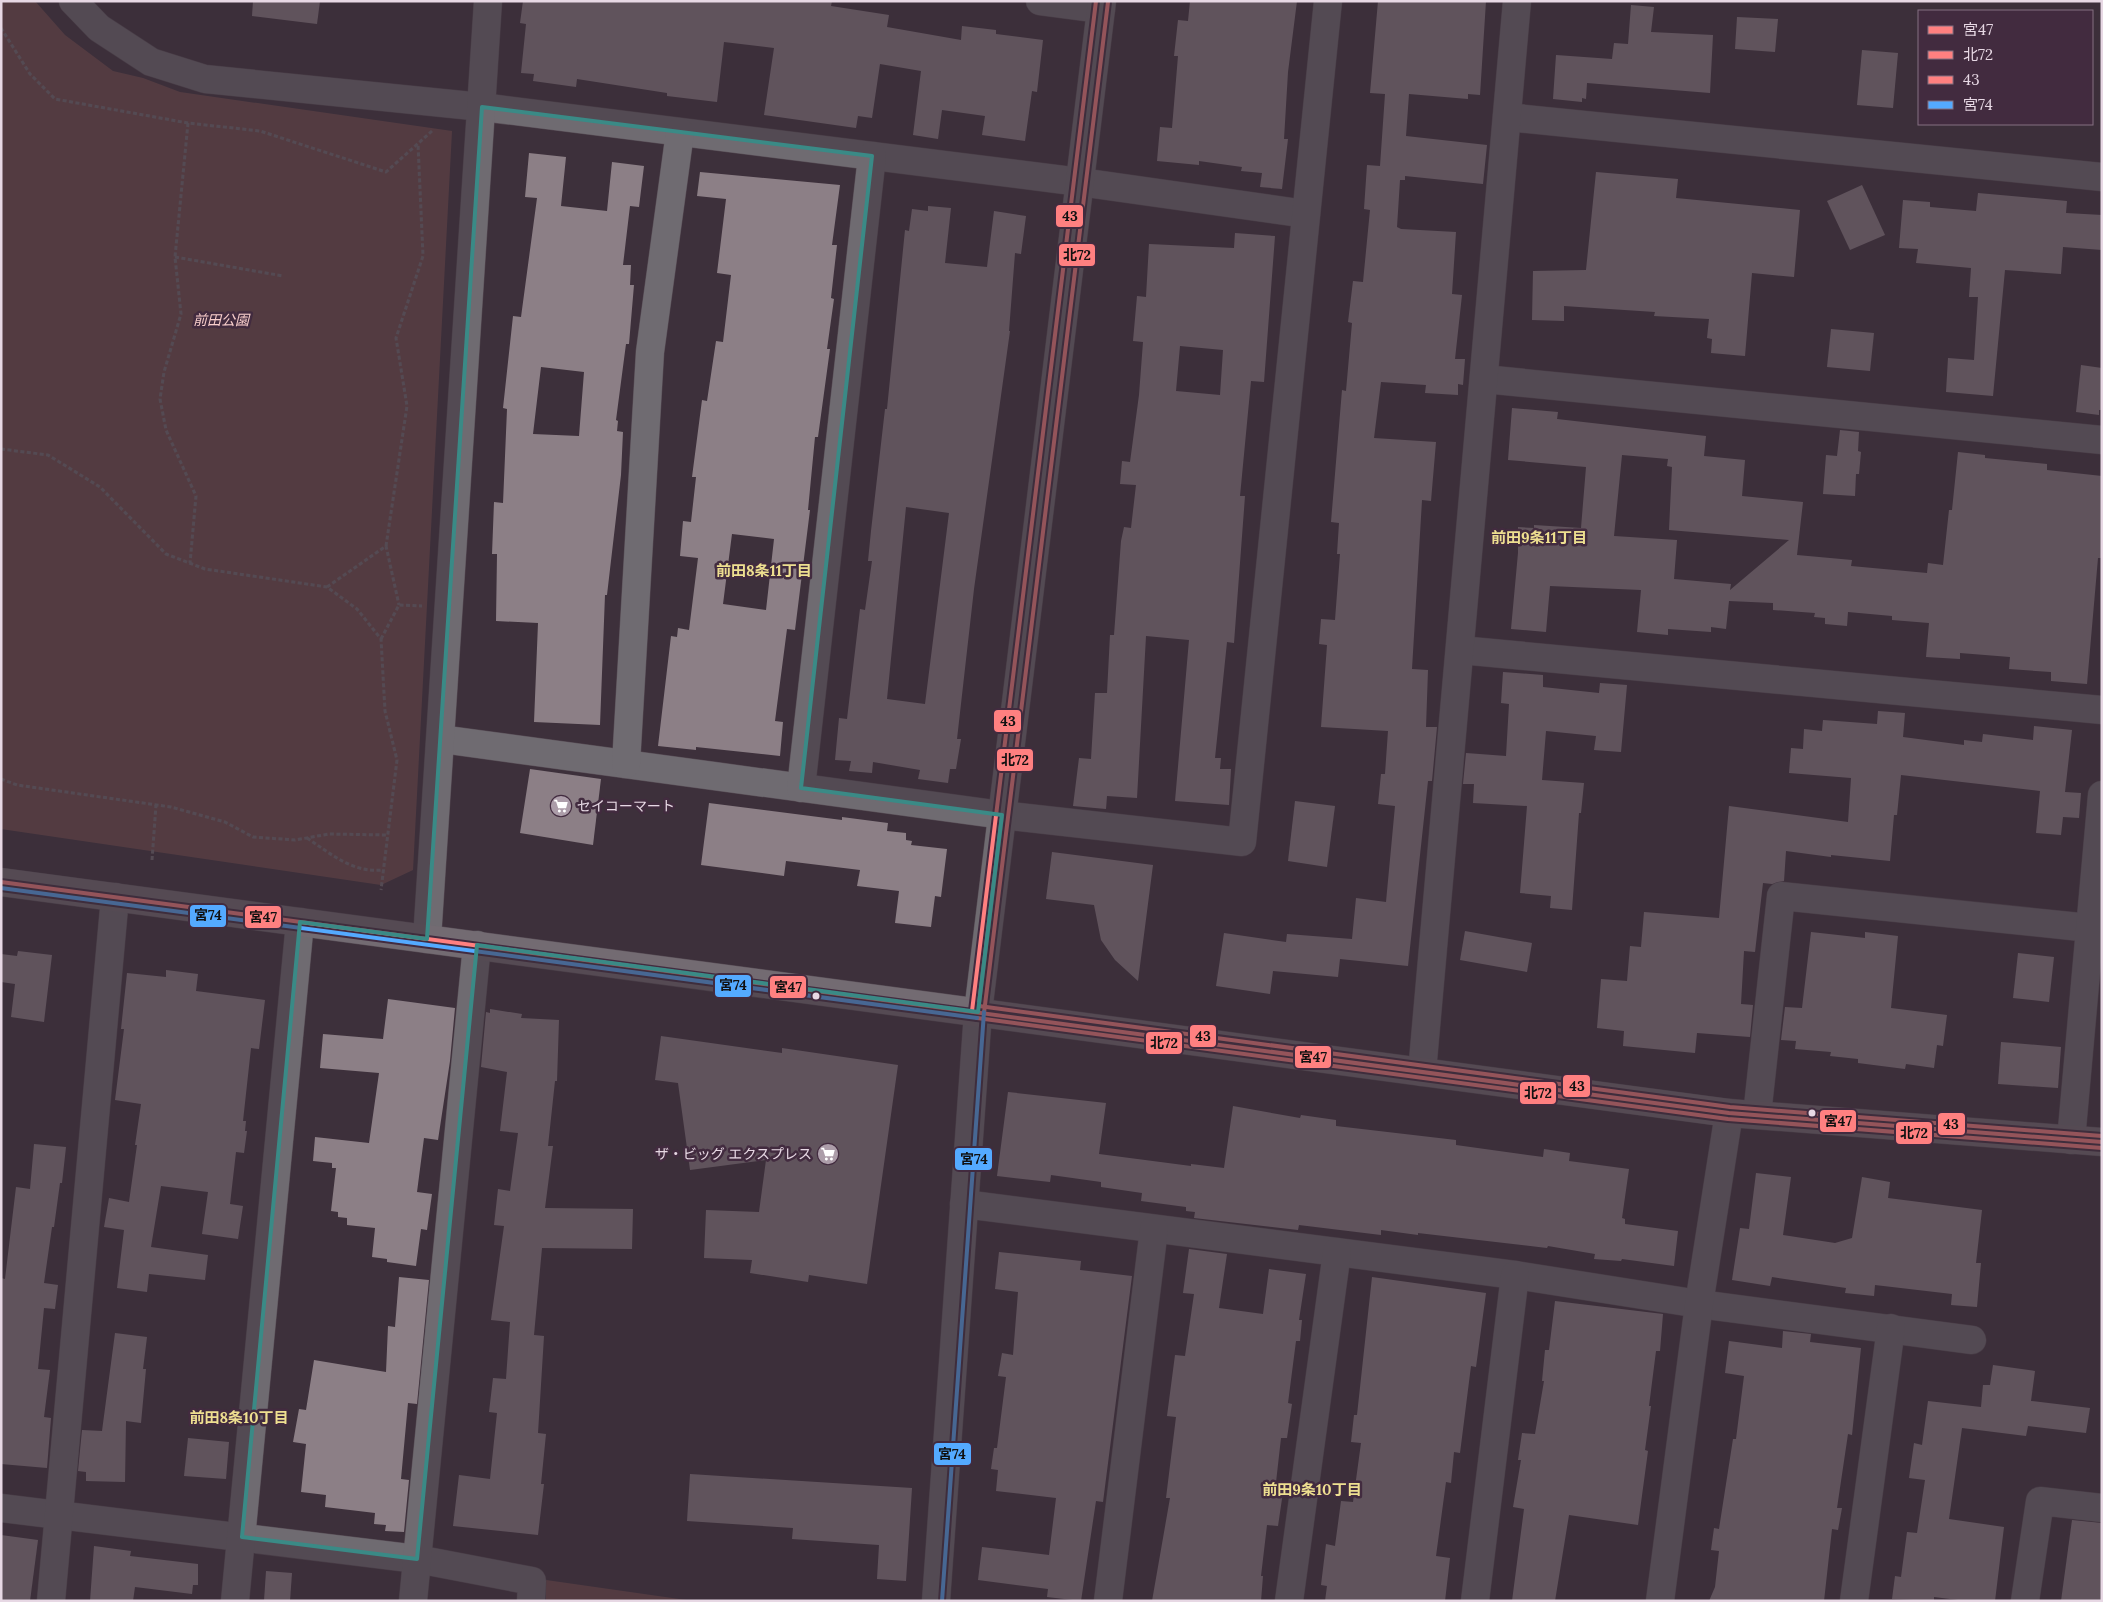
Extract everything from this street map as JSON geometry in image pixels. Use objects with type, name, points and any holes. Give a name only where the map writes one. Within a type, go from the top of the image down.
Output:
[{"type":"main road","points":[[1,882],[1729,1113],[2102,1142]]},
{"type":"street","points":[[73,1],[99,28],[151,62],[205,79],[482,107],[1080,182],[1306,214]]},
{"type":"street","points":[[427,939],[488,1]]},
{"type":"street","points":[[936,1601],[978,1012],[1102,5],[1040,1]]},
{"type":"street","points":[[441,739],[1002,815],[1242,842],[1328,1]]},
{"type":"street","points":[[1422,1072],[1517,1]]},
{"type":"street","points":[[1507,117],[2102,178]]},
{"type":"street","points":[[626,764],[650,352],[680,132]]},
{"type":"street","points":[[801,788],[872,156]]},
{"type":"street","points":[[1484,378],[2102,440]]},
{"type":"street","points":[[1460,650],[2102,710]]},
{"type":"street","points":[[2071,1140],[2101,812]]},
{"type":"street","points":[[1757,1115],[1781,896],[2090,928]]},
{"type":"street","points":[[51,1601],[115,897]]},
{"type":"street","points":[[235,1601],[300,922]]},
{"type":"street","points":[[413,1601],[477,945]]},
{"type":"street","points":[[1660,1601],[1699,1304],[1729,1113]]},
{"type":"street","points":[[964,1204],[1515,1276],[1699,1304],[1972,1340]]},
{"type":"street","points":[[1108,1601],[1154,1229]]},
{"type":"street","points":[[1289,1601],[1337,1252]]},
{"type":"street","points":[[1475,1601],[1515,1276]]},
{"type":"street","points":[[1854,1601],[1891,1328]]},
{"type":"street","points":[[2025,1601],[2040,1500],[2102,1508]]},
{"type":"street","points":[[1,1508],[417,1559],[532,1581],[531,1601]]},
{"type":"path","points":[[1,28],[30,74],[55,99],[188,123],[260,131],[386,172],[433,129]]},
{"type":"path","points":[[188,123],[175,256],[181,314],[164,372],[160,399],[166,430],[196,496],[190,563]]},
{"type":"path","points":[[381,890],[397,760],[385,711],[381,639],[399,604],[386,546],[407,406],[396,338],[423,256],[418,143]]},
{"type":"path","points":[[175,256],[283,276]]},
{"type":"path","points":[[1,449],[48,455],[100,487],[166,554],[205,568],[327,587],[357,609],[381,639]]},
{"type":"path","points":[[327,587],[386,546]]},
{"type":"path","points":[[399,604],[428,607]]},
{"type":"path","points":[[1,779],[17,785],[171,807],[225,822],[253,836],[295,840],[329,834],[387,835]]},
{"type":"path","points":[[152,860],[156,805]]},
{"type":"path","points":[[307,838],[343,862],[368,871],[382,870]]},
{"type":"highlighted area","points":[[482,107],[872,156],[801,788],[1002,815],[978,1012],[477,945],[417,1559],[242,1537],[300,922],[427,939]]},
{"type":"green space","name":"前田公園","points":[[1,1],[35,1],[65,35],[113,71],[143,78],[180,92],[452,131],[413,870],[381,885],[1,829]]},
{"type":"green space","points":[[546,1580],[693,1601],[546,1601]]},
{"type":"building","points":[[253,1],[320,1],[317,24],[252,16]]},
{"type":"building","points":[[523,1],[832,1],[831,6],[889,15],[887,27],[961,40],[962,26],[996,30],[996,34],[1043,40],[1037,92],[1032,91],[1025,141],[982,135],[985,116],[942,110],[938,139],[913,135],[921,71],[880,64],[872,118],[858,116],[856,128],[764,115],[774,48],[724,42],[717,102],[667,96],[667,93],[577,79],[576,87],[533,81],[534,74],[521,73],[526,24],[520,23]]},
{"type":"building","points":[[1190,1],[1297,1],[1288,72],[1284,139],[1288,139],[1282,189],[1260,187],[1262,173],[1241,171],[1242,167],[1199,161],[1199,165],[1157,161],[1160,127],[1172,128],[1178,56],[1174,56],[1178,20],[1188,21]]},
{"type":"building","points":[[1378,1],[1486,1],[1480,95],[1468,94],[1468,99],[1409,94],[1406,136],[1487,145],[1483,184],[1405,176],[1405,180],[1400,180],[1397,227],[1401,229],[1456,232],[1452,294],[1462,295],[1455,359],[1465,359],[1463,385],[1458,384],[1458,395],[1425,393],[1426,385],[1381,382],[1374,438],[1436,442],[1431,501],[1422,500],[1412,669],[1428,670],[1426,727],[1437,727],[1432,781],[1428,781],[1408,966],[1340,959],[1338,977],[1273,971],[1270,994],[1216,986],[1224,933],[1286,942],[1287,934],[1352,939],[1356,898],[1386,902],[1395,806],[1378,804],[1381,774],[1385,774],[1388,731],[1321,727],[1327,645],[1319,644],[1321,619],[1335,620],[1340,554],[1337,554],[1339,523],[1331,522],[1342,390],[1346,391],[1352,323],[1348,322],[1353,281],[1363,282],[1370,210],[1364,209],[1367,165],[1380,166],[1385,94],[1370,93]]},
{"type":"building","points":[[1631,5],[1654,7],[1651,32],[1713,35],[1710,93],[1587,83],[1586,99],[1582,98],[1582,102],[1553,99],[1556,55],[1612,59],[1614,43],[1628,44]]},
{"type":"building","points":[[1737,17],[1778,19],[1775,52],[1735,49]]},
{"type":"building","points":[[1862,50],[1898,53],[1893,108],[1857,105]]},
{"type":"building","points":[[529,153],[566,157],[561,206],[607,211],[612,162],[644,166],[639,207],[630,206],[623,265],[631,265],[630,285],[634,285],[629,344],[626,344],[616,420],[618,421],[617,431],[623,432],[621,475],[607,595],[605,595],[600,725],[534,722],[538,623],[496,621],[497,554],[492,554],[494,502],[503,503],[507,409],[503,408],[513,316],[521,317],[537,198],[525,197]],"holes":[[[541,367],[584,372],[579,436],[533,434]]]},
{"type":"building","points":[[700,172],[840,185],[832,245],[837,245],[831,298],[834,299],[827,349],[830,349],[818,437],[815,437],[808,510],[810,510],[795,630],[787,629],[775,721],[783,722],[780,756],[696,747],[696,750],[658,746],[671,636],[677,637],[678,628],[689,630],[698,558],[680,556],[683,521],[691,522],[696,477],[692,477],[702,400],[707,401],[716,341],[723,342],[731,275],[717,273],[726,199],[697,196]],"holes":[[[732,534],[774,539],[766,610],[723,604]]]},
{"type":"building","points":[[1596,172],[1678,179],[1676,198],[1800,210],[1794,277],[1752,273],[1745,356],[1711,353],[1712,339],[1707,338],[1709,319],[1654,316],[1655,312],[1564,306],[1564,321],[1532,320],[1533,271],[1586,270]]},
{"type":"building","points":[[1862,185],[1885,235],[1850,250],[1827,201]]},
{"type":"building","points":[[1978,193],[2067,201],[2066,213],[2102,215],[2102,250],[2063,247],[2061,274],[2005,270],[1993,396],[1946,392],[1948,358],[1974,360],[1978,297],[1969,297],[1971,268],[1916,263],[1918,249],[1899,248],[1903,200],[1930,202],[1930,207],[1976,211]]},
{"type":"building","points":[[928,206],[951,208],[945,263],[987,267],[994,211],[1026,216],[1021,254],[1015,253],[1010,331],[974,589],[957,739],[961,739],[956,769],[950,769],[948,783],[918,779],[920,770],[873,762],[872,773],[849,771],[851,761],[835,760],[839,718],[847,719],[860,609],[865,610],[872,561],[868,561],[885,409],[887,409],[905,230],[909,231],[912,209],[928,211]],"holes":[[[906,507],[949,513],[925,704],[887,699]]]},
{"type":"building","points":[[1235,233],[1275,236],[1264,382],[1251,381],[1240,496],[1245,496],[1234,643],[1227,642],[1215,758],[1221,758],[1220,769],[1231,769],[1229,805],[1175,801],[1189,640],[1146,636],[1137,798],[1107,796],[1106,809],[1073,806],[1079,758],[1091,759],[1095,693],[1107,693],[1110,635],[1114,635],[1121,541],[1124,527],[1131,528],[1136,485],[1120,484],[1122,461],[1130,462],[1139,395],[1143,342],[1133,341],[1137,296],[1146,297],[1149,244],[1234,248]],"holes":[[[1180,346],[1223,350],[1220,395],[1176,391]]]},
{"type":"building","points":[[1831,329],[1874,333],[1870,371],[1827,367]]},
{"type":"building","points":[[2081,365],[2102,368],[2102,410],[2099,410],[2099,415],[2076,412]]},
{"type":"building","points":[[1512,408],[1558,412],[1557,419],[1706,436],[1704,456],[1745,460],[1742,496],[1803,502],[1797,555],[1852,560],[1851,566],[1927,573],[1928,563],[1943,565],[1949,510],[1952,510],[1958,452],[1985,455],[1985,458],[2047,464],[2047,470],[2102,476],[2102,558],[2098,558],[2087,684],[2051,681],[2051,672],[2009,669],[2010,657],[1960,653],[1960,659],[1926,657],[1929,623],[1892,620],[1892,616],[1848,612],[1847,626],[1825,624],[1825,618],[1814,617],[1815,613],[1773,610],[1773,603],[1729,601],[1726,629],[1711,627],[1711,632],[1668,629],[1668,635],[1637,632],[1641,590],[1550,586],[1546,632],[1511,629],[1518,553],[1518,527],[1534,528],[1534,525],[1581,528],[1586,467],[1508,460]],"holes":[[[1622,455],[1668,459],[1667,466],[1672,467],[1669,530],[1789,540],[1730,590],[1731,584],[1674,579],[1677,540],[1614,536]]]},
{"type":"building","points":[[1840,430],[1859,432],[1858,451],[1861,452],[1859,474],[1856,474],[1855,496],[1823,494],[1826,455],[1837,456]]},
{"type":"building","points":[[1503,672],[1543,675],[1543,687],[1599,693],[1600,683],[1627,685],[1621,752],[1594,750],[1596,736],[1546,731],[1542,780],[1584,783],[1581,813],[1579,813],[1572,910],[1550,908],[1551,896],[1520,893],[1527,806],[1473,803],[1474,784],[1463,784],[1466,753],[1506,756],[1509,704],[1501,703]]},
{"type":"building","points":[[1878,711],[1905,713],[1903,737],[1964,745],[1964,740],[1982,742],[1983,734],[2033,740],[2034,726],[2072,730],[2065,792],[2081,793],[2079,818],[2063,817],[2061,835],[2036,833],[2040,791],[1901,775],[1897,815],[1894,815],[1890,861],[1831,855],[1831,857],[1786,851],[1784,881],[1772,884],[1763,883],[1755,952],[1744,951],[1741,1004],[1753,1005],[1750,1037],[1697,1033],[1695,1053],[1623,1046],[1624,1031],[1597,1028],[1601,979],[1627,981],[1630,946],[1641,947],[1644,912],[1719,918],[1729,806],[1848,822],[1851,778],[1789,773],[1791,748],[1803,749],[1804,729],[1822,731],[1823,720],[1877,724]]},
{"type":"building","name":"セイコーマート","points":[[530,769],[601,779],[593,845],[520,833]]},
{"type":"building","points":[[1295,801],[1335,806],[1327,867],[1288,861]]},
{"type":"building","points":[[709,803],[842,820],[842,817],[888,823],[887,831],[906,833],[906,840],[912,841],[911,845],[947,849],[941,897],[935,896],[931,927],[895,923],[899,891],[857,886],[860,870],[786,861],[784,876],[701,865]]},
{"type":"building","points":[[1052,852],[1153,865],[1138,981],[1115,960],[1101,940],[1094,905],[1046,899]]},
{"type":"building","points":[[1465,931],[1532,943],[1527,972],[1460,960]]},
{"type":"building","points":[[1811,932],[1865,938],[1865,932],[1898,936],[1891,1008],[1947,1015],[1943,1046],[1937,1045],[1934,1068],[1906,1064],[1905,1069],[1858,1063],[1858,1059],[1830,1056],[1831,1052],[1795,1049],[1796,1041],[1781,1040],[1785,1007],[1802,1008]]},
{"type":"building","points":[[18,951],[52,955],[44,1022],[11,1017],[15,984],[1,982],[1,954],[17,956]]},
{"type":"building","points":[[2018,953],[2054,957],[2049,1002],[2013,998]]},
{"type":"building","points":[[166,970],[198,974],[196,991],[265,1000],[259,1049],[251,1048],[243,1121],[246,1121],[245,1131],[247,1131],[244,1153],[236,1152],[230,1204],[243,1206],[238,1239],[202,1234],[208,1192],[161,1186],[151,1247],[208,1255],[205,1280],[149,1274],[147,1292],[117,1288],[124,1230],[104,1227],[109,1198],[129,1202],[141,1104],[115,1100],[124,1029],[121,1029],[127,973],[166,977]]},
{"type":"building","points":[[388,999],[455,1008],[450,1061],[438,1140],[424,1138],[417,1192],[432,1194],[427,1230],[421,1229],[416,1266],[387,1262],[387,1259],[372,1257],[375,1228],[347,1225],[347,1218],[338,1217],[338,1212],[331,1211],[336,1168],[332,1168],[332,1163],[313,1161],[315,1137],[369,1143],[379,1073],[320,1068],[323,1034],[383,1039]]},
{"type":"building","points":[[490,1009],[522,1014],[521,1018],[559,1020],[557,1081],[555,1081],[548,1146],[553,1146],[545,1208],[633,1209],[632,1249],[542,1248],[534,1335],[544,1336],[538,1433],[546,1434],[541,1484],[544,1484],[538,1535],[453,1526],[459,1475],[490,1479],[497,1413],[489,1412],[493,1378],[506,1379],[510,1322],[491,1320],[504,1226],[494,1225],[498,1189],[510,1191],[518,1133],[500,1131],[507,1072],[481,1067],[486,1012],[490,1013]]},
{"type":"building","points":[[661,1036],[782,1053],[782,1048],[898,1065],[867,1284],[809,1275],[808,1282],[750,1273],[752,1260],[704,1258],[706,1210],[759,1212],[766,1160],[690,1170],[678,1083],[655,1080]]},
{"type":"building","points":[[2001,1042],[2061,1047],[2058,1088],[1998,1084]]},
{"type":"building","points":[[1008,1092],[1106,1103],[1099,1154],[1191,1166],[1191,1164],[1224,1168],[1233,1106],[1300,1118],[1301,1115],[1336,1120],[1336,1126],[1456,1140],[1456,1145],[1543,1157],[1544,1149],[1570,1153],[1569,1161],[1629,1169],[1622,1218],[1625,1219],[1625,1224],[1678,1231],[1674,1266],[1622,1259],[1621,1261],[1594,1259],[1595,1254],[1548,1246],[1547,1248],[1418,1233],[1418,1235],[1381,1230],[1381,1235],[1299,1225],[1298,1230],[1194,1218],[1195,1212],[1186,1211],[1186,1207],[1141,1201],[1142,1193],[1101,1187],[1101,1182],[1051,1175],[1050,1182],[997,1176]]},
{"type":"building","points":[[34,1144],[66,1147],[62,1183],[60,1183],[54,1227],[52,1227],[44,1283],[58,1285],[55,1309],[44,1308],[38,1369],[50,1370],[44,1417],[51,1418],[47,1468],[1,1464],[1,1278],[5,1279],[16,1187],[30,1189]]},
{"type":"building","points":[[1756,1173],[1791,1177],[1783,1235],[1835,1243],[1852,1238],[1862,1177],[1890,1182],[1888,1198],[1982,1210],[1976,1263],[1981,1263],[1977,1307],[1951,1305],[1952,1294],[1875,1285],[1874,1296],[1845,1293],[1846,1288],[1772,1277],[1770,1286],[1732,1280],[1740,1228],[1749,1229]]},
{"type":"building","points":[[1189,1249],[1227,1254],[1219,1308],[1263,1314],[1269,1269],[1306,1274],[1299,1320],[1302,1320],[1300,1341],[1296,1341],[1288,1403],[1292,1404],[1287,1438],[1281,1438],[1275,1491],[1283,1492],[1278,1526],[1267,1525],[1261,1576],[1263,1576],[1261,1601],[1152,1601],[1170,1498],[1166,1498],[1176,1417],[1167,1416],[1175,1355],[1185,1356],[1194,1294],[1183,1293]]},
{"type":"building","points":[[999,1252],[1081,1261],[1080,1270],[1132,1276],[1103,1502],[1096,1501],[1081,1601],[1047,1597],[1048,1589],[978,1580],[982,1547],[1049,1555],[1056,1498],[996,1491],[998,1470],[991,1469],[994,1448],[997,1448],[1006,1377],[998,1376],[1002,1353],[1013,1355],[1018,1292],[995,1289]]},
{"type":"building","points":[[399,1277],[429,1280],[417,1404],[408,1403],[401,1479],[409,1480],[404,1532],[385,1531],[386,1525],[374,1524],[375,1513],[325,1507],[326,1495],[301,1492],[306,1444],[293,1442],[299,1409],[306,1410],[314,1360],[386,1372],[388,1326],[395,1327]]},
{"type":"building","points":[[1372,1277],[1486,1293],[1476,1367],[1471,1366],[1460,1453],[1454,1452],[1451,1483],[1446,1482],[1436,1556],[1450,1558],[1445,1601],[1325,1601],[1327,1586],[1321,1585],[1326,1544],[1335,1546],[1341,1501],[1353,1502],[1361,1443],[1351,1442],[1354,1415],[1357,1415]]},
{"type":"building","points":[[1555,1301],[1663,1314],[1660,1351],[1656,1351],[1649,1406],[1651,1406],[1645,1450],[1648,1451],[1638,1525],[1569,1515],[1555,1601],[1512,1601],[1524,1509],[1513,1507],[1521,1460],[1518,1460],[1522,1433],[1535,1434],[1544,1381],[1542,1381],[1545,1350],[1549,1350]]},
{"type":"building","points":[[1783,1331],[1811,1334],[1810,1342],[1861,1348],[1852,1435],[1848,1434],[1837,1508],[1842,1508],[1838,1530],[1832,1529],[1824,1601],[1709,1601],[1715,1587],[1719,1551],[1711,1550],[1714,1528],[1719,1529],[1733,1439],[1736,1439],[1744,1376],[1725,1373],[1729,1341],[1782,1348]]},
{"type":"building","points":[[115,1333],[147,1337],[143,1369],[146,1369],[141,1423],[126,1421],[125,1482],[86,1481],[86,1472],[78,1471],[82,1430],[102,1431]]},
{"type":"building","points":[[1993,1365],[2035,1371],[2031,1401],[2090,1408],[2086,1433],[2028,1426],[2026,1436],[1962,1428],[1949,1519],[2004,1527],[1995,1601],[1966,1601],[1934,1597],[1934,1601],[1892,1599],[1895,1576],[1901,1577],[1907,1532],[1917,1533],[1925,1480],[1909,1478],[1914,1443],[1922,1445],[1928,1401],[1981,1407],[1983,1385],[1990,1385]]},
{"type":"building","points":[[188,1438],[229,1442],[226,1479],[184,1476]]},
{"type":"building","points":[[690,1474],[912,1488],[906,1581],[877,1579],[879,1545],[792,1539],[793,1528],[687,1521]]},
{"type":"building","points":[[2072,1520],[2102,1523],[2102,1601],[2061,1601]]},
{"type":"building","points":[[1,1535],[38,1540],[30,1601],[1,1601]]},
{"type":"building","points":[[94,1546],[131,1551],[130,1556],[198,1564],[198,1585],[193,1585],[192,1594],[135,1587],[133,1601],[90,1601]]},
{"type":"building","points":[[266,1571],[292,1573],[290,1601],[264,1601]]},
{"type":"transit line","name":"43","points":[[972,1011],[1096,1]]},
{"type":"transit line","name":"北72","points":[[984,1013],[1108,2]]},
{"type":"transit line","name":"宮47","points":[[1,882],[1729,1113],[2102,1142]]},
{"type":"transit line","name":"宮74","points":[[1,888],[977,1018]]},
{"type":"transit line","name":"43","points":[[979,1006],[1730,1107],[2102,1136]]},
{"type":"transit line","name":"宮74","points":[[942,1601],[984,1012]]},
{"type":"transit line","name":"北72","points":[[977,1018],[1728,1119],[2102,1148]]},
{"type":"place","name":"セイコーマート","points":[[561,806]]},
{"type":"place","name":"ザ・ビッグ エクスプレス","points":[[828,1154]]},
{"type":"district","name":"前田9条11丁目","points":[[1539,538]]},
{"type":"district","name":"前田8条11丁目","points":[[764,571]]},
{"type":"district","name":"前田8条10丁目","points":[[239,1418]]},
{"type":"district","name":"前田9条10丁目","points":[[1312,1490]]}]
